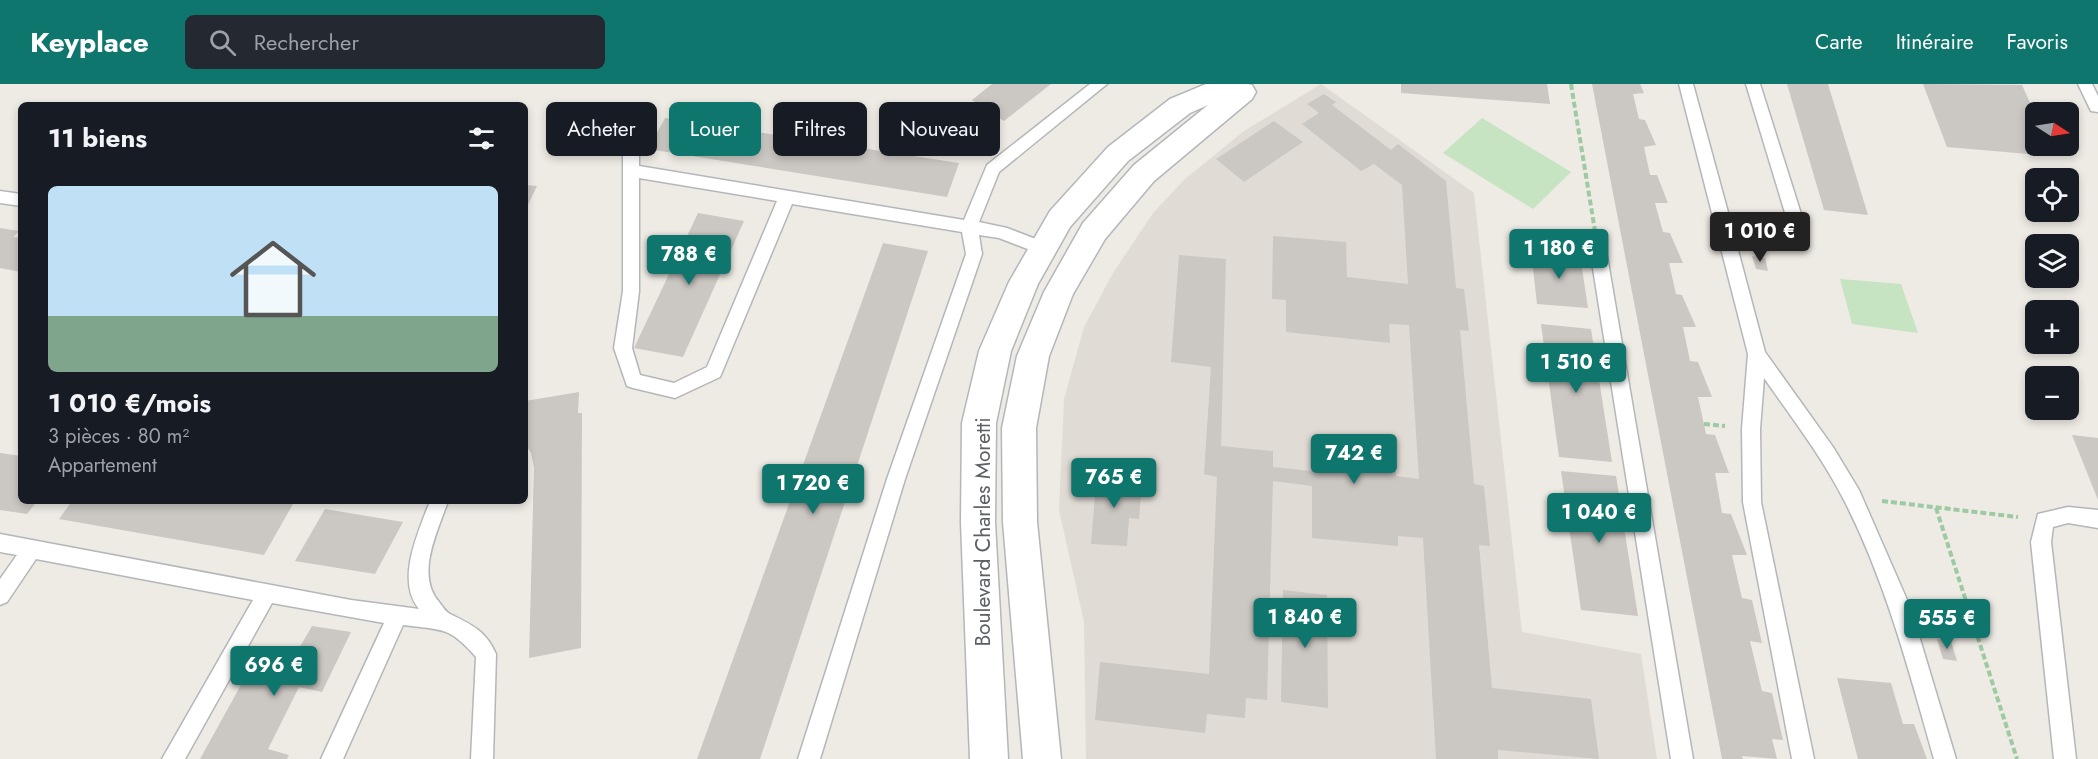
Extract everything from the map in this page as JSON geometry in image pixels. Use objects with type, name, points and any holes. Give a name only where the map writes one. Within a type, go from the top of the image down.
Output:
[{"type":"street","name":"Boulevard Charles Moretti","points":[[989,759],[979,533],[979,423],[995,351],[1024,282],[1060,219],[1118,154],[1180,106],[1232,84]]},
{"type":"street","name":"Boulevard Charles Moretti","points":[[1042,759],[1020,522],[1019,428],[1033,356],[1059,292],[1094,231],[1144,173],[1253,84]]},
{"type":"lane","points":[[809,759],[896,478],[974,254],[969,227],[993,169],[1100,84]]},
{"type":"lane","points":[[1686,84],[1758,354],[1751,429],[1752,502],[1803,759]]},
{"type":"lane","points":[[1727,233],[1784,231],[1794,217],[1753,84]]},
{"type":"lane","points":[[2085,84],[2096,106]]},
{"type":"lane","points":[[632,156],[631,291],[623,348],[633,381],[675,391],[714,372],[786,198]]},
{"type":"lane","points":[[632,171],[1001,232],[1043,249]]},
{"type":"lane","points":[[0,197],[18,200]]},
{"type":"lane","points":[[1599,256],[1682,759]]},
{"type":"lane","points":[[1758,354],[1827,453],[1852,496],[1901,609],[1945,759]]},
{"type":"lane","points":[[438,504],[419,556],[421,596],[442,621]]},
{"type":"lane","points":[[2065,759],[2040,542],[2045,520],[2068,515],[2098,519]]},
{"type":"lane","points":[[0,543],[397,616],[442,621],[465,630],[486,654],[482,759]]},
{"type":"lane","points":[[0,596],[32,549]]},
{"type":"lane","points":[[173,759],[267,593]]},
{"type":"lane","points":[[332,759],[397,616]]},
{"type":"path","points":[[1571,84],[1599,256]]},
{"type":"path","points":[[1852,496],[2045,520]]},
{"type":"path","points":[[1936,508],[2016,759]]},
{"type":"shaded area","points":[[1321,84],[1474,193],[1522,632],[1641,654],[1657,759],[1086,759],[1084,622],[1059,510],[1064,399],[1084,327],[1113,273],[1153,213],[1185,179],[1244,131]]},
{"type":"green space","points":[[1482,118],[1571,172],[1533,209],[1443,153]]},
{"type":"green space","points":[[1840,279],[1901,284],[1918,333],[1852,324]]},
{"type":"building","points":[[992,84],[1051,84],[1004,121],[1000,118],[1000,102],[972,100]]},
{"type":"building","points":[[1401,84],[1547,84],[1550,104],[1401,93]]},
{"type":"building","points":[[1592,84],[1640,84],[1644,93],[1633,94],[1639,119],[1645,120],[1656,145],[1644,147],[1650,175],[1657,175],[1668,203],[1655,203],[1663,232],[1670,233],[1683,263],[1669,263],[1676,294],[1682,295],[1696,327],[1683,327],[1690,361],[1698,362],[1712,397],[1698,397],[1706,434],[1715,435],[1729,473],[1715,473],[1722,513],[1731,514],[1747,555],[1732,555],[1742,598],[1752,600],[1762,643],[1750,641],[1762,691],[1772,693],[1783,740],[1772,739],[1777,759],[1742,756],[1743,759],[1722,759]]},
{"type":"building","points":[[1787,84],[1828,84],[1868,215],[1824,210]]},
{"type":"building","points":[[1923,84],[2022,85],[2030,102],[2025,102],[2025,154],[1947,147]]},
{"type":"building","points":[[1324,94],[1336,102],[1332,105],[1391,150],[1398,144],[1446,181],[1456,288],[1464,289],[1469,331],[1460,330],[1474,484],[1484,486],[1490,546],[1479,545],[1492,688],[1591,699],[1599,759],[1498,750],[1498,759],[1436,759],[1423,538],[1398,536],[1398,546],[1312,538],[1312,486],[1273,481],[1267,700],[1246,698],[1245,718],[1207,714],[1205,733],[1095,720],[1100,662],[1209,674],[1217,477],[1204,474],[1211,367],[1171,362],[1179,255],[1226,259],[1221,446],[1273,451],[1273,467],[1311,471],[1311,459],[1396,466],[1396,476],[1419,479],[1409,325],[1389,324],[1390,343],[1286,332],[1286,300],[1272,299],[1273,236],[1346,242],[1347,277],[1408,284],[1402,185],[1374,164],[1361,171],[1302,124],[1319,113],[1307,104]]},
{"type":"building","points":[[665,118],[669,119],[669,152],[657,150],[657,133]]},
{"type":"building","points":[[1274,121],[1303,142],[1244,182],[1216,159]]},
{"type":"building","points":[[761,133],[773,135],[773,156],[867,156],[867,149],[879,151],[879,156],[913,156],[959,163],[947,197],[692,156],[761,156]]},
{"type":"building","points":[[528,185],[537,186],[528,205]]},
{"type":"building","points":[[698,213],[744,221],[683,357],[634,348]]},
{"type":"building","points":[[0,228],[18,231],[13,237],[18,238],[18,271],[0,268]]},
{"type":"building","points":[[883,243],[928,251],[760,759],[697,759]]},
{"type":"building","points":[[1531,251],[1580,255],[1588,308],[1537,304]]},
{"type":"building","points":[[1752,256],[1765,258],[1768,271],[1756,269]]},
{"type":"building","points":[[1541,324],[1591,329],[1612,462],[1559,457]]},
{"type":"building","points":[[579,392],[578,413],[582,413],[581,648],[529,658],[534,468],[528,448],[528,400]]},
{"type":"building","points":[[2072,435],[2098,438],[2098,500]]},
{"type":"building","points":[[0,453],[18,456],[18,504],[35,504],[27,514],[0,510]]},
{"type":"building","points":[[1097,470],[1113,472],[1113,479],[1142,482],[1139,519],[1129,518],[1127,546],[1091,544]]},
{"type":"building","points":[[1561,471],[1616,476],[1638,616],[1581,610]]},
{"type":"building","points":[[70,504],[293,504],[264,555],[59,519]]},
{"type":"building","points":[[325,509],[403,522],[375,574],[295,561]]},
{"type":"building","points":[[1283,590],[1327,595],[1328,708],[1281,702]]},
{"type":"building","points":[[312,626],[351,632],[322,692],[299,687],[268,749],[289,755],[287,759],[200,759],[257,656],[291,662]]},
{"type":"building","points":[[1937,639],[1951,641],[1957,661],[1943,659]]},
{"type":"building","points":[[1837,678],[1891,683],[1903,724],[1914,724],[1927,759],[1858,759]]}]
